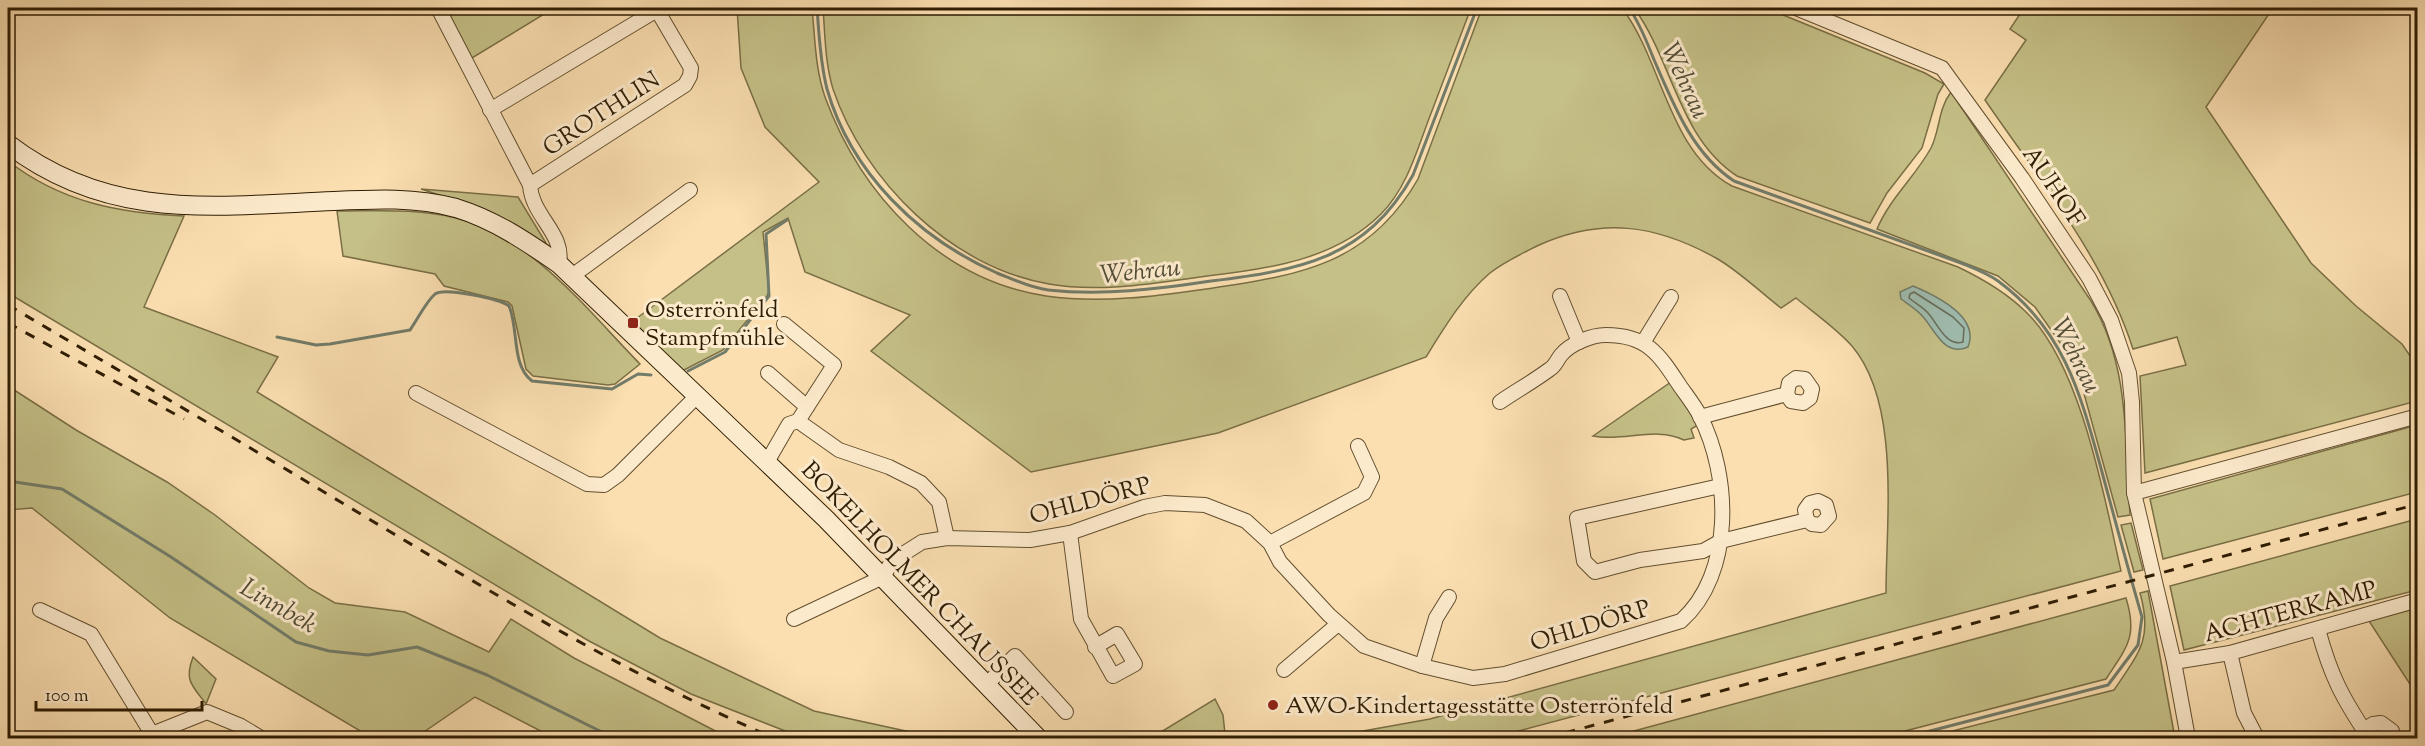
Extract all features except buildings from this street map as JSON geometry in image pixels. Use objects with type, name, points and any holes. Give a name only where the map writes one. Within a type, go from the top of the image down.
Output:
[{"type":"main road","name":"BOKELHOLMER CHAUSSEE","points":[[8,144],[22,155],[76,184],[104,194],[166,205],[408,200],[456,208],[497,224],[570,275],[767,462],[883,577],[1038,738]]},
{"type":"street","name":"GROTHLIN","points":[[438,8],[530,185],[535,208],[562,251],[570,275]]},
{"type":"street","name":"AUHOF","points":[[1796,8],[1942,68],[2022,178],[2089,278],[2122,346],[2129,374],[2132,402],[2134,492],[2174,663],[2188,738]]},
{"type":"street","name":"GROTHLIN","points":[[490,111],[659,9],[691,68],[685,86],[530,185]]},
{"type":"street","points":[[570,275],[690,190]]},
{"type":"street","points":[[1560,296],[1580,342]]},
{"type":"street","points":[[1500,402],[1552,368],[1562,354],[1580,342],[1605,335],[1644,341],[1671,297]]},
{"type":"street","name":"BOKELHOLMER CHAUSSEE","points":[[767,462],[789,424],[798,421],[834,365],[784,324]]},
{"type":"street","name":"OHLDÖRP","points":[[883,577],[892,561],[922,542],[947,538],[1030,540],[1070,533],[1144,507],[1165,503],[1205,505],[1246,521],[1270,543],[1281,562],[1338,624],[1364,646],[1422,666],[1473,678],[1505,674],[1681,621],[1696,608],[1716,571],[1721,541],[1720,486],[1715,455],[1700,417],[1662,358],[1644,341]]},
{"type":"street","points":[[768,373],[807,407]]},
{"type":"street","points":[[416,393],[587,484],[604,485],[697,396]]},
{"type":"street","points":[[1700,417],[1787,394]]},
{"type":"street","points":[[2134,492],[2418,416]]},
{"type":"street","points":[[798,421],[839,450],[889,467],[921,483],[939,502],[947,538]]},
{"type":"street","points":[[1270,543],[1364,493],[1372,477],[1358,446]]},
{"type":"street","name":"OHLDÖRP","points":[[1720,486],[1577,518],[1584,561],[1594,572],[1640,560],[1703,551],[1721,541],[1807,520]]},
{"type":"street","points":[[1070,533],[1081,620],[1095,647]]},
{"type":"street","points":[[794,619],[883,577]]},
{"type":"street","points":[[1422,666],[1436,618],[1449,597]]},
{"type":"street","name":"ACHTERKAMP","points":[[2174,663],[2230,653],[2418,600]]},
{"type":"street","points":[[40,610],[92,634],[151,736],[207,712],[241,726],[261,738]]},
{"type":"street","points":[[1284,670],[1338,624]]},
{"type":"street","points":[[2318,629],[2330,672],[2349,710],[2366,734],[2373,724],[2381,723],[2392,731],[2393,738]]},
{"type":"street","points":[[2230,653],[2244,713],[2257,738]]},
{"type":"street","points":[[987,684],[1014,656],[1066,712]]},
{"type":"shaded area","points":[[446,8],[554,8],[472,58]]},
{"type":"shaded area","points":[[737,8],[812,8],[819,75],[825,97],[840,133],[860,167],[883,199],[909,227],[939,252],[972,272],[1008,287],[1046,296],[1109,299],[1171,294],[1276,277],[1331,260],[1356,247],[1378,230],[1399,207],[1418,179],[1482,8],[1622,8],[1636,30],[1680,129],[1694,151],[1711,171],[1732,186],[1958,267],[1994,286],[2026,312],[2045,335],[2062,364],[2076,397],[2098,470],[2121,571],[1492,738],[1324,738],[1430,719],[1886,593],[1888,498],[1884,431],[1878,399],[1868,370],[1852,346],[1796,298],[1781,308],[1733,269],[1693,247],[1671,238],[1628,228],[1583,231],[1537,246],[1490,273],[1463,302],[1426,357],[1218,433],[1031,472],[871,351],[910,315],[805,272],[788,218],[763,232],[769,291],[767,296],[723,350],[682,371],[633,321],[819,182],[765,127],[741,68]]},
{"type":"shaded area","points":[[823,8],[1471,8],[1405,181],[1390,204],[1363,230],[1322,252],[1277,265],[1148,284],[1088,288],[1049,284],[1013,275],[978,259],[946,239],[916,215],[889,187],[866,156],[847,123],[833,89],[827,59]]},
{"type":"shaded area","points":[[1634,8],[1766,8],[1925,73],[1944,84],[1938,94],[1922,148],[1887,193],[1870,223],[1737,176],[1717,160],[1689,120],[1658,51]]},
{"type":"shaded area","points":[[2024,8],[2273,8],[2206,107],[2311,263],[2356,306],[2402,344],[2417,366],[2417,401],[2145,473],[2140,376],[2186,365],[2177,337],[2133,349],[2105,282],[2087,250],[2048,189],[1985,100],[2026,40],[2010,29]]},
{"type":"shaded area","points":[[1951,92],[2091,301],[2104,325],[2113,351],[2123,405],[2130,515],[2118,517],[2083,390],[2068,354],[2035,307],[1998,276],[1877,229],[1889,207],[1931,148],[1944,105]]},
{"type":"shaded area","points":[[8,161],[49,186],[91,203],[136,212],[184,216],[144,307],[278,357],[257,392],[660,638],[814,711],[938,738],[803,738],[691,694],[589,641],[8,293]]},
{"type":"shaded area","points":[[421,189],[518,197],[546,243],[543,245],[478,208]]},
{"type":"shaded area","points":[[337,211],[427,213],[456,218],[484,228],[534,258],[557,278],[640,364],[615,384],[608,385],[533,376],[526,369],[512,306],[508,302],[444,286],[435,274],[343,256]]},
{"type":"shaded area","points":[[1671,382],[1698,425],[1691,429],[1694,438],[1684,440],[1662,434],[1593,436]]},
{"type":"shaded area","points":[[8,386],[76,430],[167,482],[215,515],[309,588],[335,603],[405,612],[489,652],[511,619],[574,658],[729,738],[554,738],[475,697],[415,738],[372,738],[170,618],[32,508],[8,510]]},
{"type":"shaded area","points":[[2417,425],[2417,492],[2163,559],[2150,499]]},
{"type":"shaded area","points":[[2417,519],[2417,590],[2184,650],[2170,586]]},
{"type":"shaded area","points":[[2131,523],[2143,570],[2134,572],[2121,525]]},
{"type":"shaded area","points":[[2148,591],[2175,738],[1925,738],[2114,690],[2141,645],[2145,622],[2140,593]]},
{"type":"shaded area","points":[[2126,598],[2131,623],[2128,641],[2125,650],[2106,679],[1878,738],[1608,738]]},
{"type":"shaded area","points":[[2418,608],[2417,695],[2369,621]]},
{"type":"shaded area","points":[[193,657],[216,679],[206,704],[193,687],[189,677]]},
{"type":"shaded area","points":[[1215,699],[1223,715],[1225,734],[1208,738],[1151,738]]},
{"type":"water","points":[[1913,286],[1944,302],[1962,317],[1968,326],[1970,336],[1968,347],[1953,349],[1947,346],[1922,315],[1901,299],[1900,292]]},
{"type":"waterway","name":"Wehrau","points":[[817,8],[825,79],[838,120],[871,175],[891,199],[915,222],[968,258],[1022,283],[1042,289],[1069,292],[1150,289],[1274,272],[1302,265],[1352,243],[1374,225],[1394,203],[1413,175],[1477,8]]},
{"type":"waterway","name":"Wehrau","points":[[1629,8],[1686,128],[1707,157],[1720,170],[1734,181],[1961,263],[1994,278],[2021,300],[2040,321],[2055,343],[2078,391],[2142,617],[2138,645],[2108,685],[1903,738]]},
{"type":"waterway","points":[[688,371],[725,352],[769,296],[766,234],[787,220]]},
{"type":"waterway","points":[[277,337],[316,345],[410,330],[435,294],[460,293],[495,300],[509,306],[521,366],[532,381],[612,389],[638,374],[651,375]]},
{"type":"waterway","name":"Linnbek","points":[[8,481],[62,489],[171,557],[296,642],[329,651],[368,655],[417,647],[487,675],[614,738]]},
{"type":"railway","points":[[8,305],[545,622],[715,712],[774,738]]},
{"type":"railway","points":[[8,323],[184,419]]},
{"type":"railway","points":[[1546,738],[2418,504]]},
{"type":"place","name":"Osterrönfeld Stampfmühle","points":[[633,323]]},
{"type":"place","name":"AWO-Kindertagesstätte Osterrönfeld","points":[[1273,705]]}]
